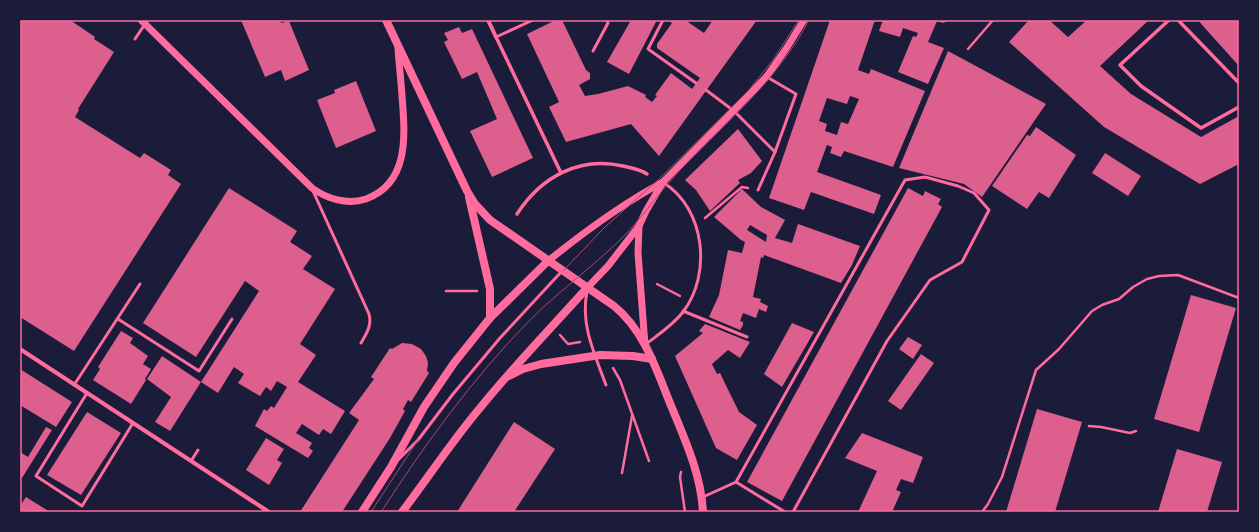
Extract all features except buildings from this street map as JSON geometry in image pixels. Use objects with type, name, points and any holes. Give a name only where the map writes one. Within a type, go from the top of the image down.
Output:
[{"type":"main road","points":[[386,20],[467,191],[479,208],[490,220],[621,312],[635,329],[652,359],[696,470],[703,497],[703,512]]},
{"type":"main road","points":[[467,191],[490,289],[490,318]]},
{"type":"main road","points":[[362,512],[391,467],[432,396],[454,363],[490,318],[516,290],[548,261]]},
{"type":"main road","points":[[402,512],[479,409],[525,355],[553,327],[587,288]]},
{"type":"main road","points":[[505,378],[523,369],[541,364],[595,356],[618,356],[652,359]]},
{"type":"street","points":[[488,20],[561,173]]},
{"type":"street","points":[[548,261],[574,240],[626,203],[662,182],[767,76],[804,20]]},
{"type":"street","points":[[1168,20],[1120,65],[1141,86],[1202,128],[1239,106]]},
{"type":"street","points":[[1178,20],[1239,83]]},
{"type":"street","points":[[143,22],[312,188],[324,196],[334,200],[344,201],[359,200],[380,192],[395,175],[402,157],[405,126],[398,46]]},
{"type":"street","points":[[517,214],[532,194],[541,186],[561,173],[582,166],[600,164],[620,166],[647,174]]},
{"type":"street","points":[[587,288],[608,266],[639,226],[662,182]]},
{"type":"street","points":[[639,226],[638,253],[645,345]]},
{"type":"street","points":[[20,349],[269,512]]},
{"type":"lane","points":[[496,37],[534,20]]},
{"type":"lane","points":[[593,51],[608,23],[607,20]]},
{"type":"lane","points":[[663,20],[648,49],[696,83]]},
{"type":"lane","points":[[135,39],[143,22]]},
{"type":"lane","points":[[758,190],[775,152],[796,94],[767,76]]},
{"type":"lane","points":[[706,90],[734,111],[775,152]]},
{"type":"lane","points":[[703,497],[736,482],[905,180],[925,177],[958,186],[974,193],[989,210],[962,262],[930,280],[887,341],[793,512]]},
{"type":"lane","points":[[645,345],[675,321],[683,311],[690,301],[700,274],[701,256],[699,236],[688,208],[672,189],[662,182]]},
{"type":"lane","points":[[312,188],[369,314],[369,328],[362,343]]},
{"type":"lane","points":[[391,467],[418,440],[453,394],[563,271]]},
{"type":"lane","points":[[74,385],[140,284]]},
{"type":"lane","points":[[587,288],[585,316],[588,334],[606,385]]},
{"type":"lane","points":[[683,311],[747,337]]},
{"type":"lane","points":[[118,319],[199,371],[232,319]]},
{"type":"lane","points":[[87,393],[36,476],[82,506],[133,423]]},
{"type":"lane","points":[[191,461],[198,450]]},
{"type":"lane","points":[[736,482],[785,512]]},
{"type":"path","points":[[968,49],[993,20]]},
{"type":"path","points":[[704,219],[742,187],[758,190]]},
{"type":"path","points":[[982,512],[988,504],[1002,477],[1036,370],[1059,349],[1092,311],[1102,305],[1119,300],[1133,287],[1147,279],[1159,276],[1178,275],[1239,298]]},
{"type":"path","points":[[446,291],[479,291]]},
{"type":"path","points":[[614,364],[613,367],[620,380],[649,461]]},
{"type":"path","points":[[622,473],[632,415]]},
{"type":"path","points":[[1089,426],[1130,433],[1136,431]]},
{"type":"tram line","points":[[563,271],[604,228],[659,179],[748,91],[773,60],[799,20]]},
{"type":"tram line","points":[[381,512],[432,437],[469,388],[509,342],[530,320],[628,232],[667,184],[734,117],[767,81],[796,42],[809,20]]},
{"type":"tram line","points":[[371,512],[418,440]]}]
